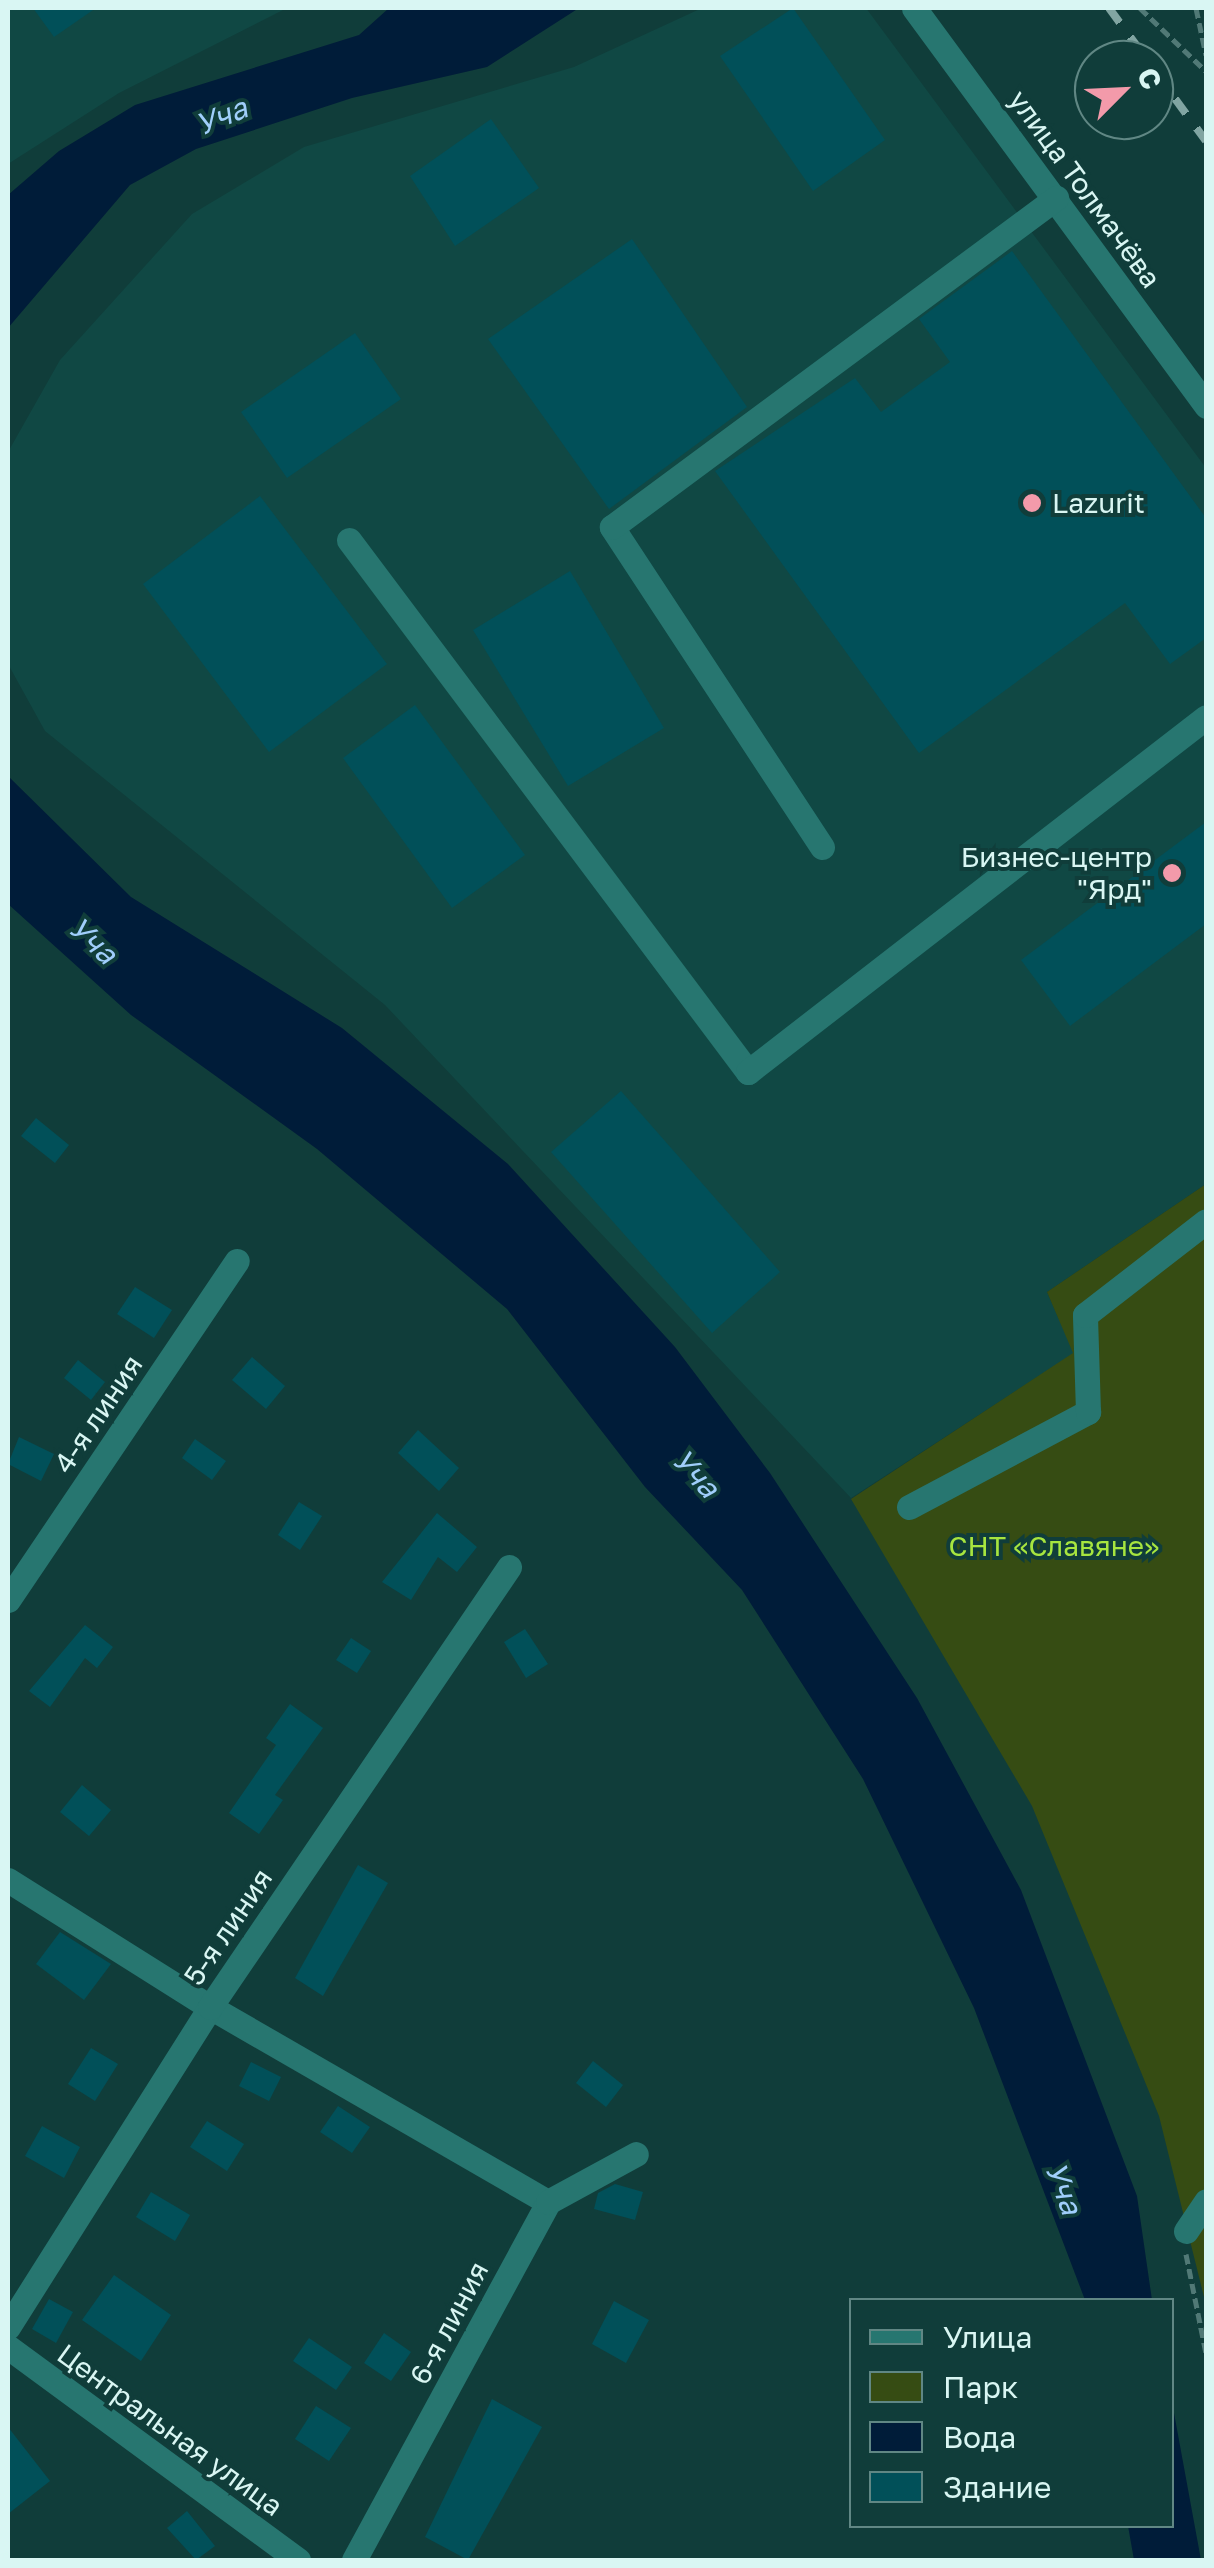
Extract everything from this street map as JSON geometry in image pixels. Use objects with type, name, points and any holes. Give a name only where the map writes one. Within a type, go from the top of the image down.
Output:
[{"type":"street","name":"улица Толмачёва","points":[[914,8],[1206,406]]},
{"type":"street","points":[[822,847],[612,527],[1056,198]]},
{"type":"street","points":[[349,540],[748,1072],[1206,718]]},
{"type":"street","points":[[909,1506],[1088,1412],[1084,1314],[1206,1221]]},
{"type":"street","name":"4-я линия","points":[[8,1600],[237,1261]]},
{"type":"street","name":"5-я линия","points":[[8,2327],[210,2008],[510,1567]]},
{"type":"street","points":[[8,1880],[210,2008],[548,2202],[636,2154]]},
{"type":"street","points":[[1186,2231],[1206,2200]]},
{"type":"street","name":"6-я линия","points":[[354,2560],[548,2202]]},
{"type":"street","name":"Центральная улица","points":[[8,2348],[292,2559]]},
{"type":"path","points":[[1140,8],[1206,70]]},
{"type":"path","points":[[1196,8],[1206,55]]},
{"type":"path","points":[[1186,2231],[1186,2277],[1206,2354]]},
{"type":"shaded area","points":[[8,8],[287,8],[119,93],[8,164]]},
{"type":"shaded area","points":[[702,8],[866,8],[1206,468],[1206,1184],[1047,1292],[1074,1353],[851,1498],[385,1005],[45,731],[8,664],[8,452],[60,360],[192,214],[304,147],[574,67]]},
{"type":"green space","name":"СНТ «Славяне»","points":[[1206,1184],[1206,2305],[1159,2116],[1032,1806],[851,1499],[1073,1353],[1047,1292]]},
{"type":"water","name":"Уча","points":[[389,8],[579,8],[487,67],[352,98],[196,149],[130,185],[8,328],[8,195],[59,151],[135,105],[359,35]]},
{"type":"water","name":"Уча","points":[[8,776],[131,897],[342,1028],[508,1164],[675,1347],[770,1473],[917,1698],[1021,1890],[1137,2196],[1152,2298],[1084,2298],[974,2008],[863,1779],[742,1590],[645,1487],[507,1309],[317,1149],[131,1015],[8,904]]},
{"type":"water","points":[[1174,2413],[1201,2560],[1134,2560],[1128,2528],[1174,2528]]},
{"type":"building","points":[[33,8],[96,8],[54,37]]},
{"type":"building","points":[[793,8],[885,140],[813,191],[720,56]]},
{"type":"building","points":[[491,119],[539,188],[455,246],[410,176]]},
{"type":"building","points":[[632,239],[747,407],[609,509],[488,339]]},
{"type":"building","points":[[1012,251],[1206,518],[1206,638],[1170,664],[1125,603],[919,753],[715,471],[855,378],[881,412],[950,362],[919,319]]},
{"type":"building","points":[[355,333],[401,399],[287,478],[241,412]]},
{"type":"building","points":[[260,496],[387,664],[269,752],[143,584]]},
{"type":"building","points":[[570,571],[664,728],[568,786],[473,630]]},
{"type":"building","points":[[415,705],[525,855],[452,908],[343,758]]},
{"type":"building","name":"Бизнес-центр \"Ярд\"","points":[[1206,822],[1206,924],[1070,1026],[1021,960]]},
{"type":"building","points":[[621,1091],[780,1272],[712,1333],[551,1152]]},
{"type":"building","points":[[36,1118],[69,1145],[55,1163],[21,1136]]},
{"type":"building","points":[[135,1287],[172,1310],[154,1338],[117,1314]]},
{"type":"building","points":[[252,1357],[285,1386],[266,1409],[232,1380]]},
{"type":"building","points":[[78,1360],[105,1382],[91,1400],[64,1378]]},
{"type":"building","points":[[418,1430],[459,1468],[439,1491],[398,1453]]},
{"type":"building","points":[[19,1437],[54,1454],[41,1481],[8,1464]]},
{"type":"building","points":[[195,1439],[226,1461],[212,1480],[182,1458]]},
{"type":"building","points":[[299,1502],[322,1516],[300,1550],[278,1535]]},
{"type":"building","points":[[437,1513],[477,1547],[457,1572],[438,1557],[411,1600],[382,1582]]},
{"type":"building","points":[[85,1625],[113,1647],[97,1668],[85,1658],[50,1707],[29,1691]]},
{"type":"building","points":[[525,1629],[548,1664],[526,1678],[504,1642]]},
{"type":"building","points":[[351,1638],[371,1651],[357,1673],[336,1660]]},
{"type":"building","points":[[290,1704],[323,1728],[275,1795],[283,1800],[259,1834],[229,1813],[276,1745],[266,1738]]},
{"type":"building","points":[[82,1785],[111,1810],[89,1836],[60,1812]]},
{"type":"building","points":[[358,1865],[388,1883],[323,1996],[295,1978]]},
{"type":"building","points":[[60,1932],[111,1964],[84,2000],[36,1964]]},
{"type":"building","points":[[91,2048],[118,2064],[95,2101],[68,2084]]},
{"type":"building","points":[[593,2061],[623,2085],[606,2107],[576,2083]]},
{"type":"building","points":[[251,2062],[281,2077],[269,2101],[239,2086]]},
{"type":"building","points":[[338,2106],[370,2127],[352,2153],[320,2132]]},
{"type":"building","points":[[207,2121],[244,2144],[227,2171],[190,2147]]},
{"type":"building","points":[[42,2126],[80,2147],[64,2178],[25,2156]]},
{"type":"building","points":[[615,2184],[643,2192],[635,2220],[594,2209],[598,2193]]},
{"type":"building","points":[[151,2192],[190,2215],[175,2241],[136,2217]]},
{"type":"building","points":[[114,2275],[171,2315],[141,2361],[82,2320]]},
{"type":"building","points":[[49,2299],[73,2312],[56,2343],[32,2329]]},
{"type":"building","points":[[614,2301],[649,2320],[626,2363],[592,2344]]},
{"type":"building","points":[[384,2333],[411,2352],[391,2381],[364,2363]]},
{"type":"building","points":[[309,2338],[352,2367],[336,2390],[293,2361]]},
{"type":"building","points":[[492,2399],[542,2427],[468,2560],[425,2537]]},
{"type":"building","points":[[316,2406],[351,2428],[329,2461],[295,2439]]},
{"type":"building","points":[[8,2427],[50,2481],[8,2514]]},
{"type":"building","points":[[187,2511],[215,2546],[196,2560],[167,2528]]},
{"type":"railway","points":[[1109,8],[1132,40]]},
{"type":"railway","points":[[1174,97],[1206,141]]},
{"type":"place","name":"Lazurit","points":[[1032,503]]},
{"type":"place","name":"Бизнес-центр \"Ярд\"","points":[[1172,873]]}]
